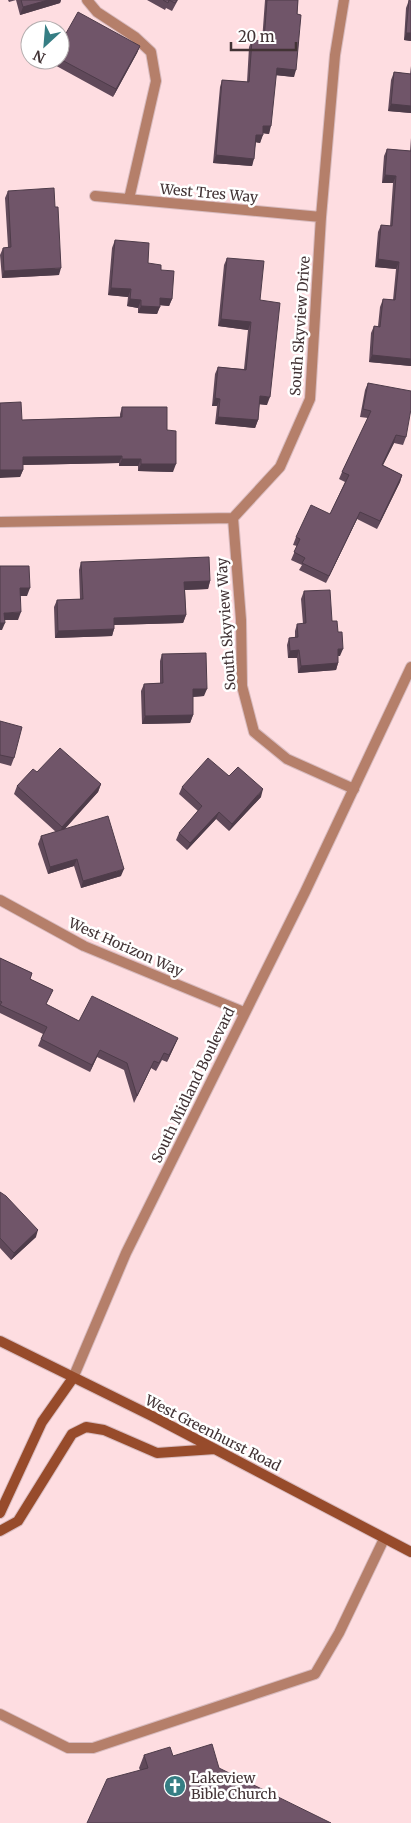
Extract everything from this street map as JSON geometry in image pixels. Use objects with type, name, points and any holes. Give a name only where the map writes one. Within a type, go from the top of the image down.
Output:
[{"type":"main road","name":"West Greenhurst Road","points":[[0,1341],[216,1449],[411,1552]]},
{"type":"main road","name":"South Midland Boulevard","points":[[0,1514],[42,1422],[73,1378]]},
{"type":"main road","points":[[0,1531],[18,1522],[72,1434],[86,1428],[104,1430],[157,1453],[216,1449]]},
{"type":"street","points":[[87,0],[97,12],[135,37],[151,52],[156,81],[129,199]]},
{"type":"street","name":"South Skyview Drive","points":[[233,518],[280,466],[310,399],[321,217],[335,55],[344,0]]},
{"type":"street","name":"West Tres Way","points":[[95,196],[321,217]]},
{"type":"street","points":[[0,522],[233,518]]},
{"type":"street","name":"South Skyview Way","points":[[233,518],[241,620],[242,686],[254,732],[287,760],[354,789]]},
{"type":"street","name":"South Midland Boulevard","points":[[73,1378],[126,1253],[305,892],[411,667]]},
{"type":"street","name":"West Horizon Way","points":[[0,900],[84,946],[244,1012]]},
{"type":"street","points":[[0,1714],[68,1748],[93,1748],[315,1674],[339,1633],[384,1539]]},
{"type":"building","points":[[21,0],[48,0],[23,7]]},
{"type":"building","points":[[267,0],[298,0],[297,14],[301,15],[296,70],[277,68],[271,126],[263,126],[263,135],[256,135],[254,159],[216,155],[222,80],[249,82],[252,40],[264,41]]},
{"type":"building","points":[[409,0],[411,1],[411,33],[406,33]]},
{"type":"building","points":[[78,12],[140,46],[116,89],[70,64],[70,26]]},
{"type":"building","points":[[394,72],[411,74],[411,106],[391,104]]},
{"type":"building","points":[[387,149],[411,151],[411,359],[372,355],[374,326],[380,327],[383,299],[395,300],[399,262],[378,259],[381,225],[392,226],[396,176],[385,175]]},
{"type":"building","points":[[54,188],[55,207],[58,207],[61,268],[4,271],[3,248],[11,247],[8,191]]},
{"type":"building","points":[[115,240],[149,243],[148,263],[161,265],[161,270],[174,271],[172,299],[160,298],[160,307],[141,306],[141,300],[130,299],[131,289],[111,288]]},
{"type":"building","points":[[227,258],[264,261],[260,300],[280,303],[270,397],[260,396],[258,420],[218,417],[220,399],[215,398],[218,367],[246,370],[251,322],[221,319]]},
{"type":"building","points":[[368,383],[411,391],[411,409],[406,437],[396,435],[382,465],[402,475],[380,521],[360,512],[329,576],[302,563],[305,558],[294,552],[300,539],[296,537],[311,505],[330,514],[349,475],[342,472],[371,411],[363,409]]},
{"type":"building","points":[[21,402],[22,420],[122,417],[122,407],[167,407],[167,430],[176,431],[176,464],[141,464],[141,459],[122,459],[122,456],[23,457],[23,470],[0,470],[0,403]]},
{"type":"building","points":[[209,557],[210,581],[184,582],[186,615],[114,618],[114,629],[58,631],[57,600],[83,599],[81,562]]},
{"type":"building","points":[[0,566],[29,566],[30,588],[20,588],[21,612],[4,613],[5,623],[0,623]]},
{"type":"building","points":[[330,590],[332,621],[337,621],[338,632],[342,632],[343,649],[338,649],[338,663],[301,666],[299,650],[290,651],[289,638],[298,637],[297,624],[306,623],[304,591]]},
{"type":"building","points":[[206,653],[207,689],[193,689],[193,715],[145,716],[144,684],[163,683],[162,654]]},
{"type":"building","points":[[0,721],[22,727],[14,758],[0,755]]},
{"type":"building","points":[[60,748],[101,784],[62,827],[17,786],[33,769],[37,772]]},
{"type":"building","points":[[208,758],[229,776],[238,767],[263,789],[232,824],[219,812],[190,843],[179,833],[202,806],[182,787]]},
{"type":"building","points":[[108,816],[124,869],[83,881],[77,859],[50,867],[41,836]]},
{"type":"building","points":[[0,958],[32,973],[30,979],[53,990],[46,1004],[79,1021],[92,996],[178,1038],[169,1055],[164,1053],[159,1063],[154,1061],[137,1096],[127,1063],[100,1050],[92,1065],[41,1039],[47,1027],[0,1005],[2,1002],[0,1001]]},
{"type":"building","points":[[0,1192],[38,1230],[14,1253],[0,1238]]},
{"type":"building","name":"Lakeview Bible Church","points":[[212,1744],[219,1768],[331,1823],[87,1823],[107,1779],[148,1768],[144,1755],[170,1747],[173,1756]]},
{"type":"place","name":"Lakeview Bible Church","points":[[175,1786]]}]
